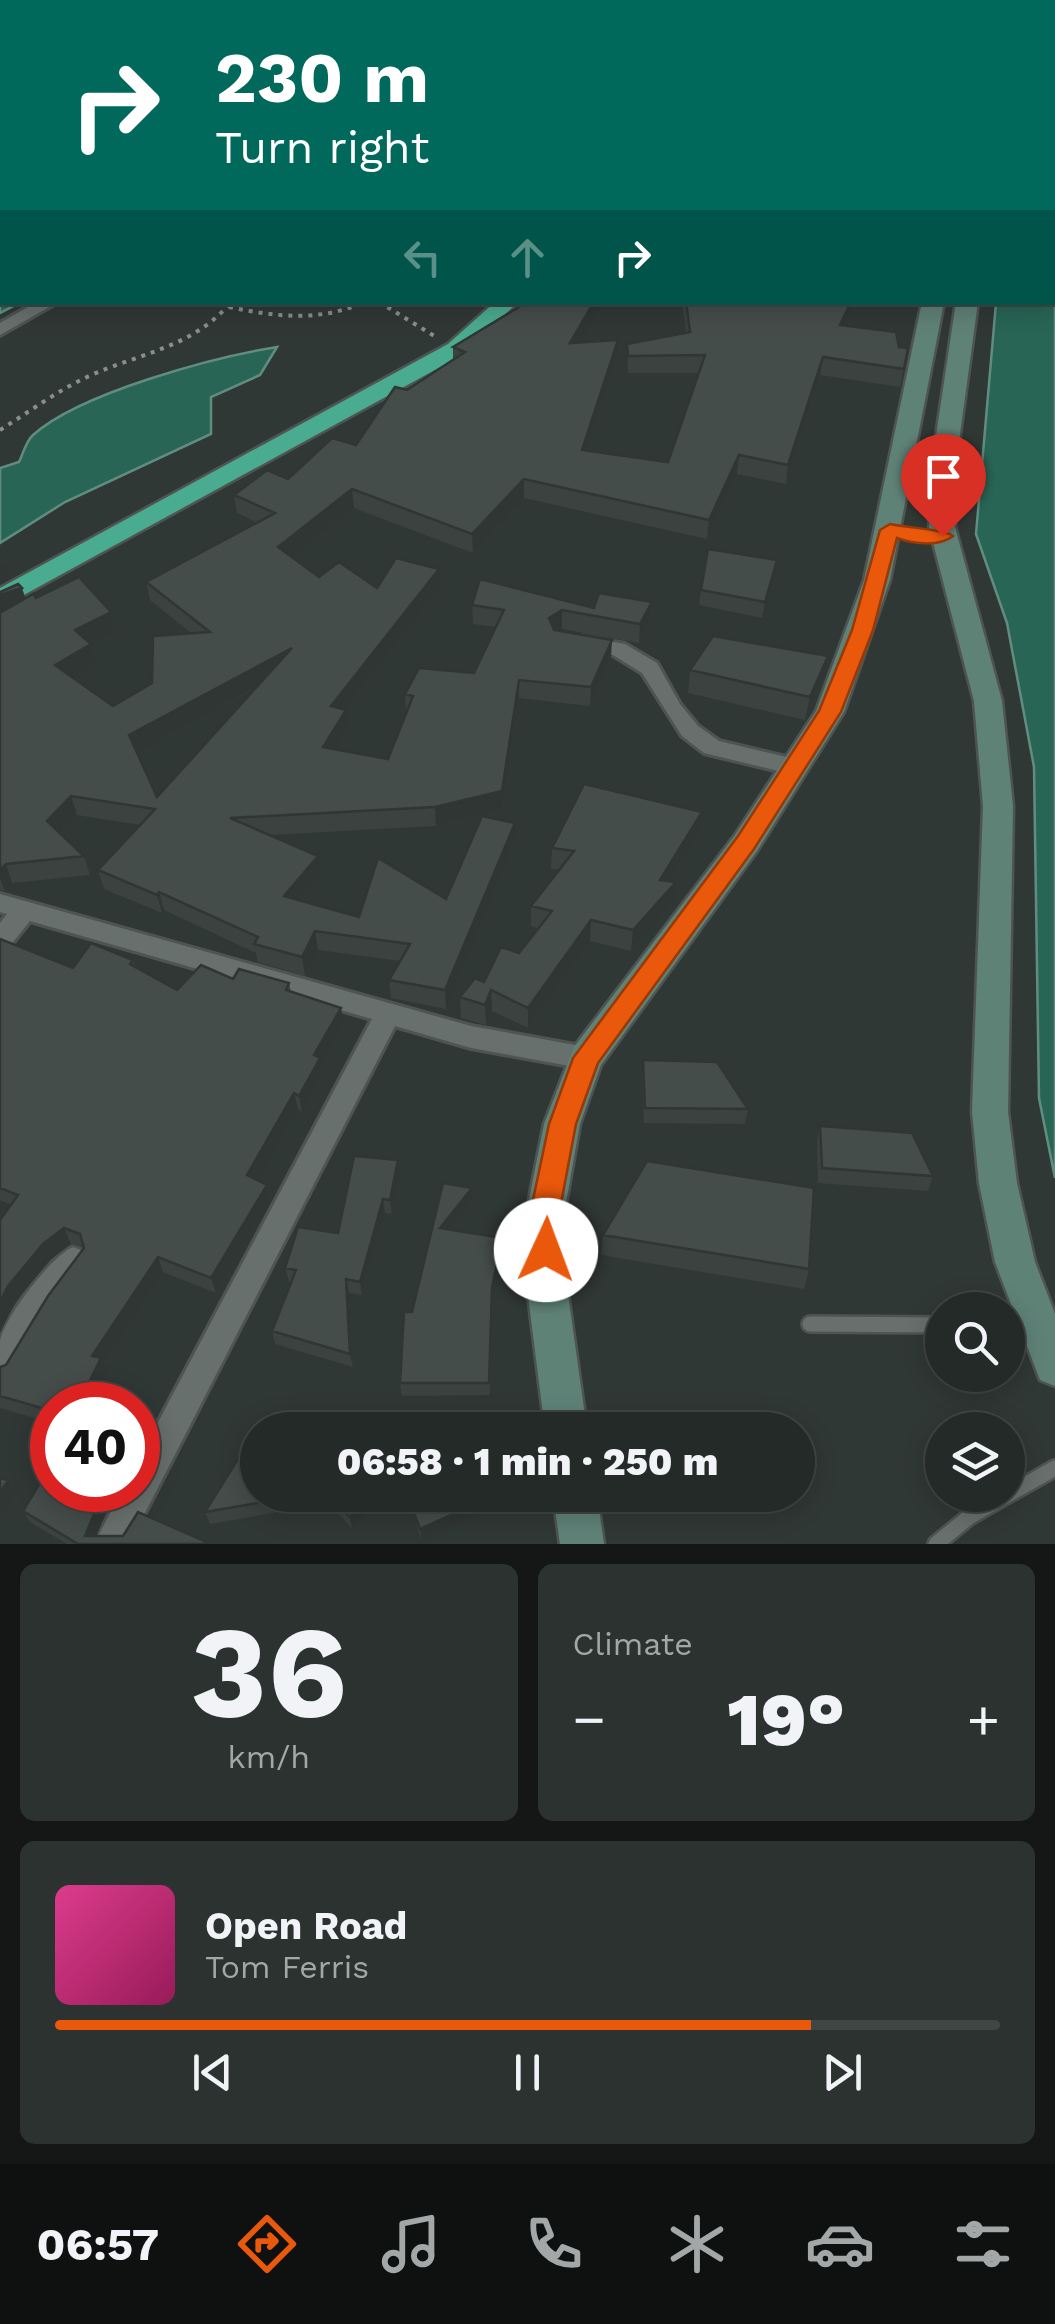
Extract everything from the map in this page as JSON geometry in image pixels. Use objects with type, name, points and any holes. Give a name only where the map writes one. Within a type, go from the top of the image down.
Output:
[{"type":"highway","points":[[0,598],[456,350],[505,305]]},
{"type":"street","points":[[0,330],[45,305]]},
{"type":"street","points":[[564,1412],[547,1287],[545,1214],[562,1124],[586,1058],[746,842],[830,712],[836,672],[862,630],[890,530],[932,305]]},
{"type":"street","points":[[967,305],[945,456],[943,536],[988,701],[998,806],[990,1112],[998,1182],[1019,1292]]},
{"type":"street","points":[[890,530],[914,537],[943,536]]},
{"type":"street","points":[[561,640],[618,649],[638,659],[650,668],[690,731],[712,746],[795,766]]},
{"type":"street","points":[[0,940],[12,906],[488,1041],[586,1058]]},
{"type":"street","points":[[111,1544],[388,1014]]},
{"type":"street","points":[[0,1366],[41,1299],[73,1261]]},
{"type":"street","points":[[1025,1327],[1055,1366]]},
{"type":"street","points":[[577,1512],[582,1544]]},
{"type":"lane","points":[[810,1324],[925,1325]]},
{"type":"lane","points":[[936,1544],[969,1517],[1055,1468]]},
{"type":"path","points":[[0,430],[90,376],[178,344],[212,324],[230,305],[286,320],[322,317],[356,305]]},
{"type":"path","points":[[383,305],[456,350]]},
{"type":"shaded area","points":[[996,305],[1055,305],[1055,1178],[1039,1098],[1034,767],[1007,623],[976,534]]},
{"type":"shaded area","points":[[277,347],[260,375],[211,397],[211,434],[65,502],[0,543],[0,468],[19,462],[31,438],[54,420],[149,379]]},
{"type":"building","points":[[520,305],[592,305],[570,343],[618,340],[582,450],[668,462],[705,355],[628,356],[627,344],[690,332],[686,305],[850,305],[840,325],[896,332],[899,347],[908,348],[904,369],[823,357],[788,465],[739,455],[709,520],[524,479],[472,534],[352,489],[278,547],[319,577],[339,562],[377,588],[396,558],[439,569],[331,706],[346,710],[323,747],[388,759],[413,696],[405,694],[419,668],[474,673],[504,610],[472,605],[480,579],[594,608],[599,593],[652,602],[640,624],[562,610],[549,618],[554,630],[612,640],[591,687],[519,680],[502,791],[435,807],[230,818],[318,856],[284,896],[359,917],[378,858],[446,899],[482,816],[515,823],[445,990],[389,980],[410,944],[315,931],[302,957],[254,944],[258,937],[159,892],[157,895],[98,870],[155,809],[71,796],[47,821],[84,856],[6,864],[0,870],[0,613],[33,594],[36,598],[79,577],[111,612],[75,630],[91,644],[55,665],[113,706],[152,683],[153,636],[210,632],[146,582],[275,513],[234,495],[267,470],[288,479],[332,438],[356,445],[395,387],[407,390],[465,352],[453,347]],"holes":[[[292,648],[157,797],[129,735]]]},
{"type":"building","points":[[708,549],[777,560],[765,602],[701,590]]},
{"type":"building","points":[[18,584],[22,588],[0,595],[0,592]]},
{"type":"building","points":[[713,636],[828,656],[810,697],[690,670]]},
{"type":"building","points":[[584,784],[702,812],[660,880],[676,882],[633,930],[591,920],[528,1008],[491,990],[485,1005],[460,997],[475,978],[484,982],[501,947],[519,953],[552,911],[531,906],[574,851],[552,848]]},
{"type":"building","points":[[0,939],[73,968],[91,943],[133,960],[130,964],[177,990],[201,965],[233,979],[239,969],[289,983],[286,990],[341,1008],[314,1055],[320,1058],[299,1096],[294,1093],[247,1175],[267,1185],[211,1278],[158,1257],[92,1356],[101,1358],[89,1382],[30,1382],[30,1405],[0,1396],[0,1367],[6,1365],[48,1296],[84,1248],[80,1234],[64,1228],[43,1244],[8,1286],[0,1302],[0,1220],[18,1195],[0,1188]]},
{"type":"building","points":[[643,1060],[717,1062],[748,1109],[645,1108]]},
{"type":"building","points":[[820,1126],[912,1133],[933,1176],[822,1168]]},
{"type":"building","points":[[354,1156],[398,1160],[390,1200],[383,1199],[360,1282],[346,1279],[350,1354],[272,1331],[296,1270],[285,1268],[298,1227],[338,1233]]},
{"type":"building","points":[[647,1161],[814,1188],[809,1269],[603,1235]]},
{"type":"building","points":[[443,1183],[472,1188],[440,1228],[502,1238],[492,1288],[489,1383],[400,1383],[404,1312],[412,1312]]},
{"type":"building","points":[[238,1459],[240,1460],[240,1506],[205,1512]]},
{"type":"building","points":[[30,1499],[30,1512],[95,1512],[85,1536],[123,1536],[138,1512],[211,1544],[78,1544],[23,1511]]},
{"type":"building","points":[[414,1512],[458,1512],[420,1529]]},
{"type":"route","points":[[546,1250],[545,1214],[562,1124],[586,1058],[746,842],[830,712],[862,630],[890,530],[914,537],[943,536]]}]
